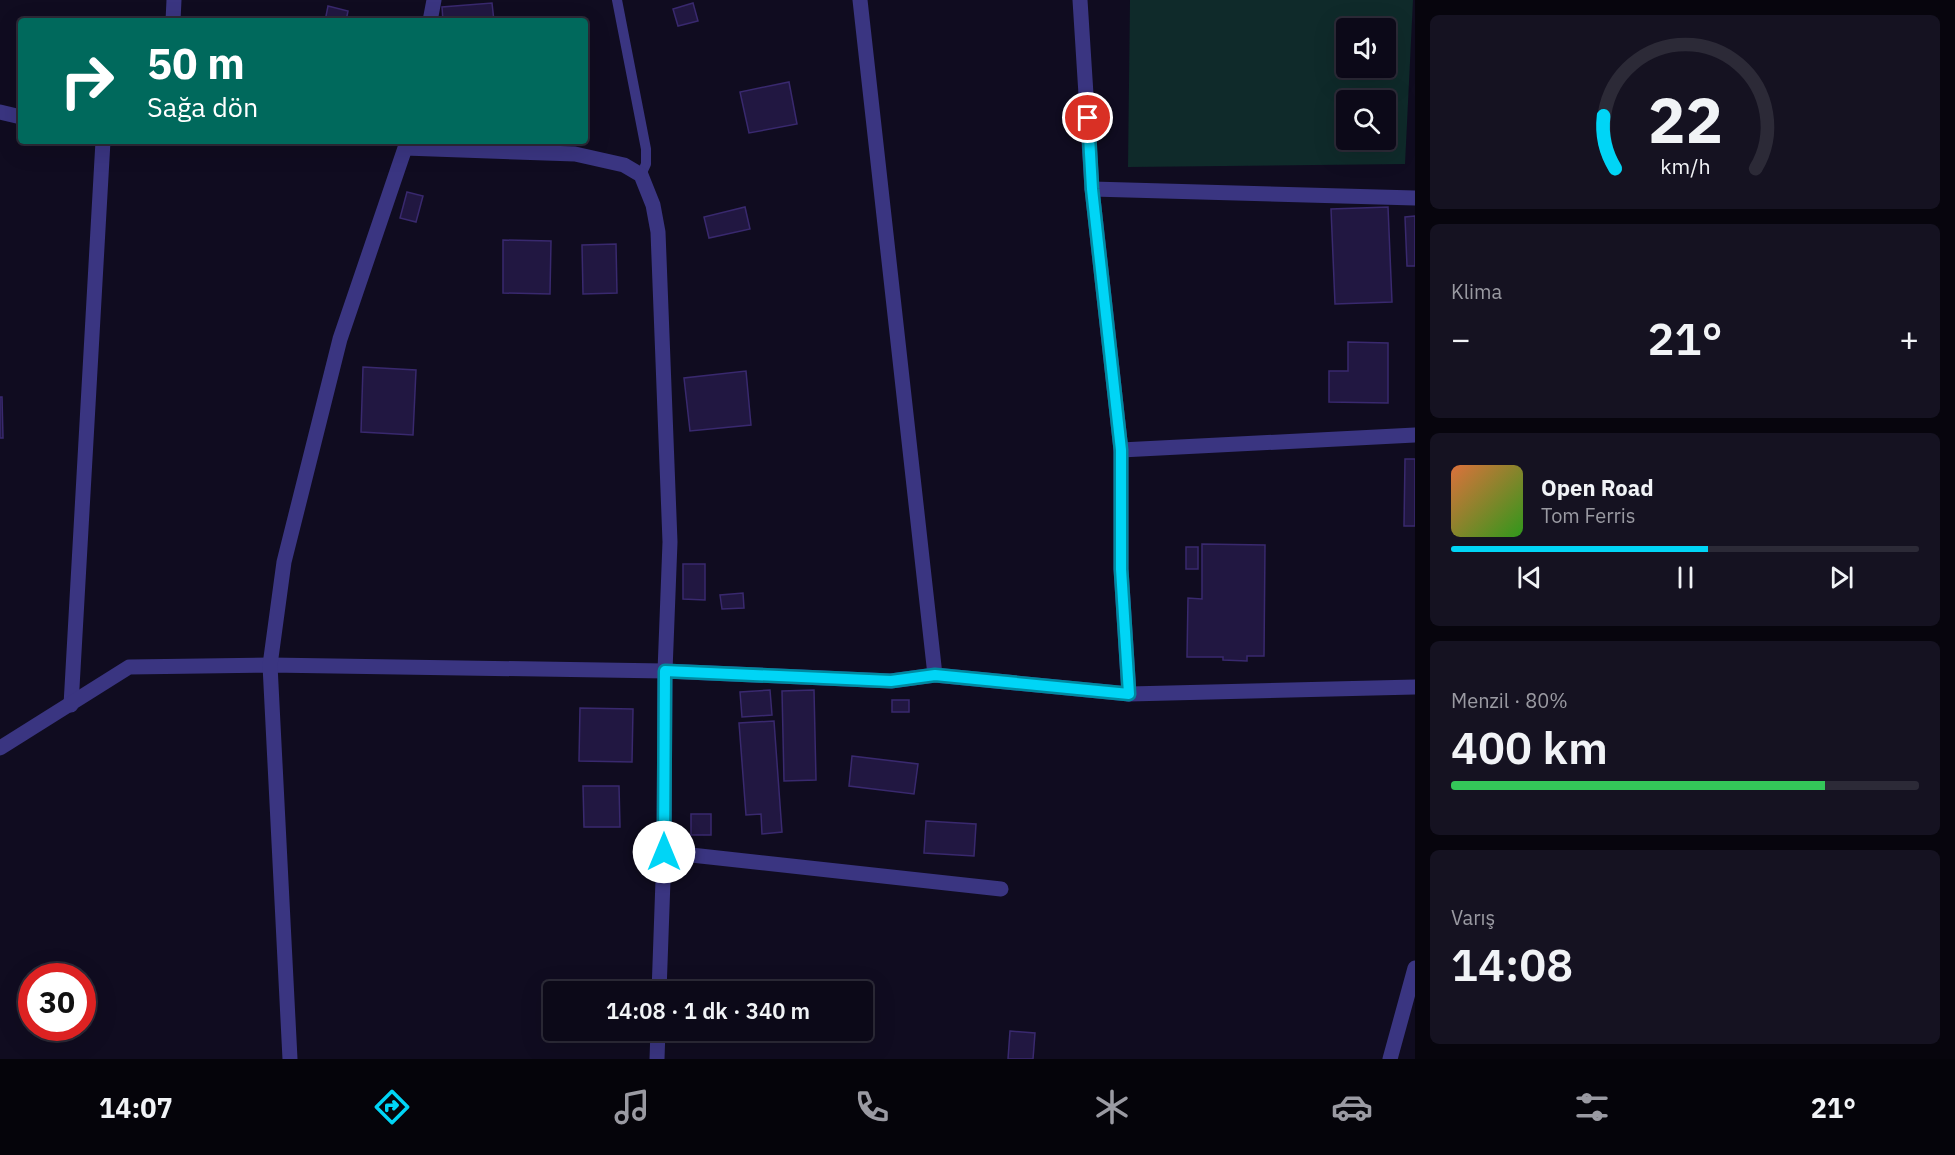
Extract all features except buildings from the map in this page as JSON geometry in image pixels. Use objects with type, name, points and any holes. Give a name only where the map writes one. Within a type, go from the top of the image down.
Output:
[{"type":"street","points":[[173,18],[174,0]]},
{"type":"street","points":[[431,18],[434,0]]},
{"type":"street","points":[[861,0],[935,675]]},
{"type":"street","points":[[1080,0],[1092,189],[1121,450],[1121,569],[1129,694]]},
{"type":"street","points":[[0,112],[18,116]]},
{"type":"street","points":[[70,705],[103,144]]},
{"type":"street","points":[[290,1059],[270,665],[284,562],[340,339],[406,145],[575,154],[624,165],[641,175],[653,205],[658,232],[670,542],[665,671],[664,852],[659,981]]},
{"type":"street","points":[[1092,189],[1415,198]]},
{"type":"street","points":[[1121,450],[1415,435]]},
{"type":"street","points":[[0,748],[129,667],[270,665],[665,671],[891,681],[935,675],[1129,694],[1415,687]]},
{"type":"street","points":[[664,852],[1001,889]]},
{"type":"street","points":[[1390,1059],[1415,968]]},
{"type":"street","points":[[658,1041],[659,1059]]},
{"type":"lane","points":[[617,0],[646,149],[646,164],[641,175]]},
{"type":"green space","points":[[1130,0],[1413,0],[1405,164],[1128,167]]},
{"type":"route","points":[[664,852],[665,671],[891,681],[935,675],[1129,694],[1121,569],[1121,450],[1092,189],[1088,118]]}]
